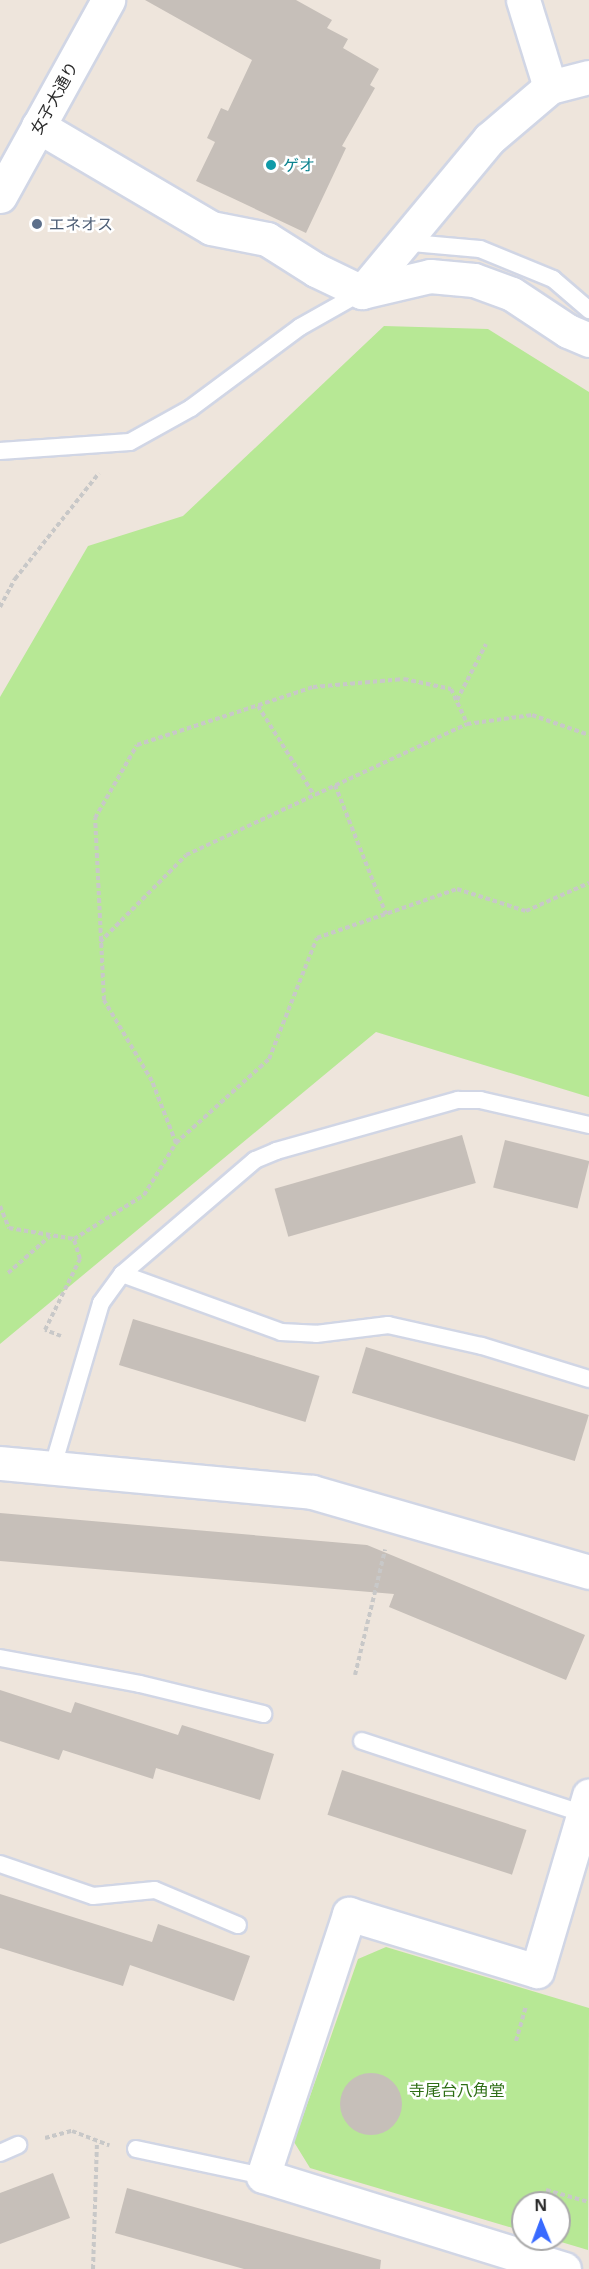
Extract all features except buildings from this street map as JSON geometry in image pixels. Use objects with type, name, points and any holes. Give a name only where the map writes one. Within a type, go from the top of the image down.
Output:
[{"type":"street","name":"女子大通り","points":[[0,196],[108,0]]},
{"type":"street","points":[[523,0],[550,87]]},
{"type":"street","points":[[362,292],[401,242],[489,139],[550,87],[589,76]]},
{"type":"street","points":[[38,126],[211,228],[267,239],[316,270],[362,292],[430,276],[474,280],[512,294],[568,331],[589,340]]},
{"type":"street","points":[[0,1463],[53,1466],[312,1492],[589,1572]]},
{"type":"street","points":[[564,2269],[263,2176],[349,1914],[537,1971],[587,1805]]},
{"type":"lane","points":[[401,242],[480,249],[552,279],[589,310]]},
{"type":"lane","points":[[0,451],[120,445],[191,408],[300,327],[362,292]]},
{"type":"lane","points":[[53,1466],[101,1304],[123,1274],[255,1160],[276,1151],[458,1100],[480,1100],[589,1125]]},
{"type":"lane","points":[[123,1274],[281,1332],[315,1334],[388,1325],[482,1346],[589,1378]]},
{"type":"lane","points":[[0,1658],[140,1684],[263,1714]]},
{"type":"lane","points":[[362,1741],[587,1805]]},
{"type":"lane","points":[[0,1864],[93,1896],[155,1890],[238,1925]]},
{"type":"lane","points":[[0,2153],[18,2145]]},
{"type":"lane","points":[[136,2149],[263,2176]]},
{"type":"path","points":[[0,607],[15,579],[120,445]]},
{"type":"path","points":[[457,701],[486,644]]},
{"type":"path","points":[[176,1143],[152,1081],[104,1000],[95,818],[137,745],[313,687],[404,679],[451,689],[468,724]]},
{"type":"path","points":[[258,706],[314,795]]},
{"type":"path","points":[[100,942],[186,855],[468,724],[532,715],[589,735]]},
{"type":"path","points":[[335,785],[386,914]]},
{"type":"path","points":[[0,1206],[9,1228],[74,1239],[144,1195],[176,1143],[269,1059],[317,938],[457,889],[526,911],[589,883]]},
{"type":"path","points":[[8,1273],[51,1235]]},
{"type":"path","points":[[74,1239],[80,1259],[45,1330],[87,1346]]},
{"type":"path","points":[[355,1675],[393,1515]]},
{"type":"path","points":[[18,2145],[72,2132],[97,2144],[136,2149]]},
{"type":"path","points":[[93,2269],[97,2144]]},
{"type":"path","points":[[546,2190],[589,2202]]},
{"type":"green space","points":[[384,326],[488,329],[589,392],[589,1097],[376,1032],[0,1344],[0,697],[88,546],[183,516]]},
{"type":"green space","name":"寺尾台八角堂","points":[[386,1947],[589,2008],[588,2250],[571,2245],[571,2191],[511,2191],[511,2227],[310,2168],[294,2142],[358,1959]]},
{"type":"place","name":"ゲオ","points":[[271,165]]},
{"type":"place","name":"エネオス","points":[[37,224]]}]
